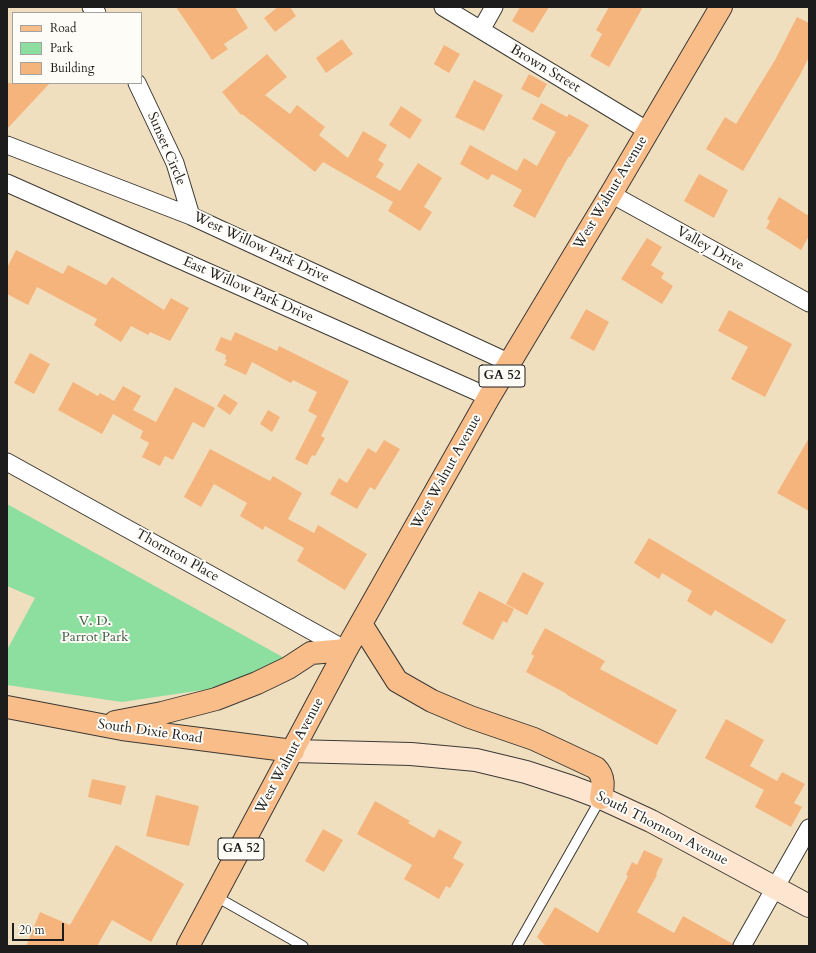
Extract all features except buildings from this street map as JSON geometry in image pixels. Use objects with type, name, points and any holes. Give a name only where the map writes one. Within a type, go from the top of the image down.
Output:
[{"type":"main road","name":"West Walnut Avenue","points":[[188,946],[346,650],[490,396],[721,7]]},
{"type":"main road","points":[[361,624],[397,681],[432,701],[470,717],[534,739],[596,768],[603,784],[601,798]]},
{"type":"main road","points":[[101,725],[162,713],[216,699],[258,683],[288,668],[311,653],[346,650]]},
{"type":"main road","name":"South Dixie Road","points":[[7,707],[122,729],[293,751]]},
{"type":"main road","name":"South Thornton Avenue","points":[[293,751],[411,754],[476,760],[526,772],[601,798],[651,821],[809,906]]},
{"type":"street","name":"Brown Street","points":[[443,7],[648,131]]},
{"type":"street","points":[[481,30],[494,7]]},
{"type":"street","name":"Sunset Circle","points":[[136,84],[175,163],[191,216]]},
{"type":"street","name":"West Willow Park Drive","points":[[7,145],[191,216],[510,363]]},
{"type":"street","name":"East Willow Park Drive","points":[[7,183],[490,396]]},
{"type":"street","name":"Valley Drive","points":[[611,194],[809,304]]},
{"type":"street","name":"Thornton Place","points":[[7,462],[346,650]]},
{"type":"street","points":[[742,946],[774,887],[809,828]]},
{"type":"lane","points":[[517,946],[601,798]]},
{"type":"lane","points":[[215,896],[303,946]]},
{"type":"green space","name":"V. D. Parrot Park","points":[[7,504],[288,660],[223,687],[122,702],[7,685],[7,650],[35,598],[7,586]]}]
